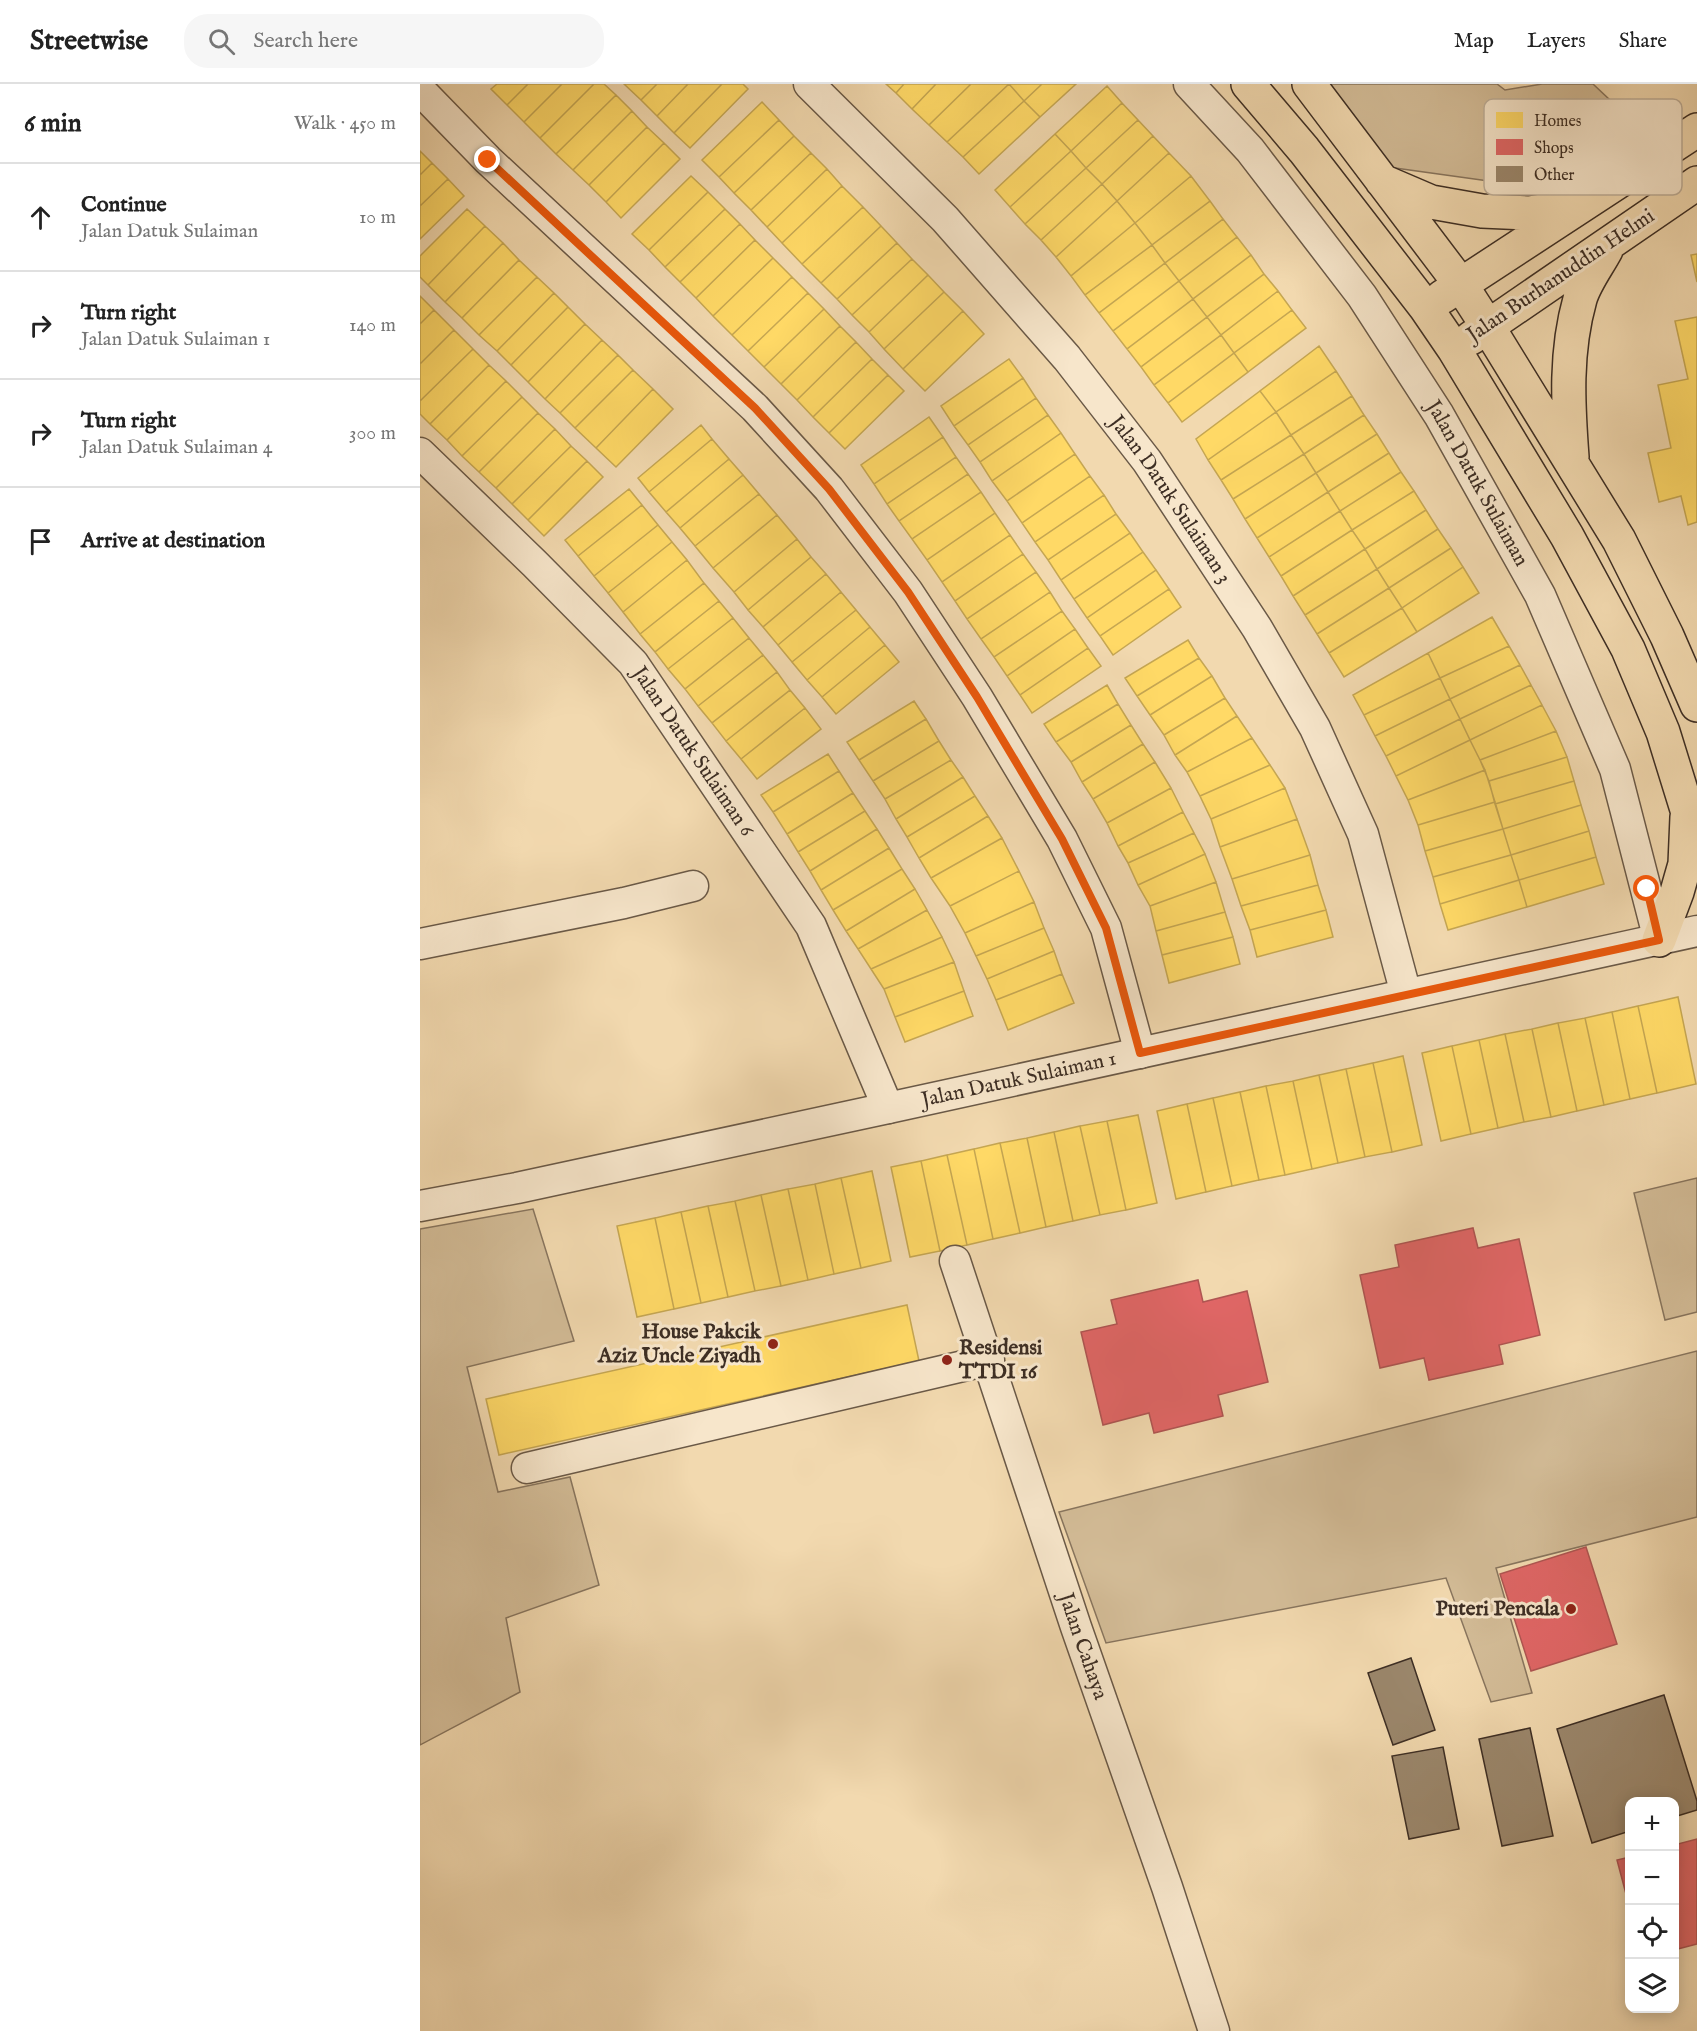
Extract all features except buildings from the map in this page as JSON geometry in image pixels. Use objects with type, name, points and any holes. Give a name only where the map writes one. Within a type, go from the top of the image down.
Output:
[{"type":"main road","points":[[1248,84],[1304,150],[1426,308],[1454,349],[1567,536],[1628,649],[1663,732],[1697,842]]},
{"type":"main road","points":[[1309,84],[1461,285],[1488,327],[1619,540],[1697,705]]},
{"type":"main road","points":[[1682,140],[1697,130]]},
{"type":"main road","points":[[1381,180],[1431,202],[1482,211],[1529,213],[1583,205]]},
{"type":"main road","name":"Jalan Burhanuddin Helmi","points":[[1682,193],[1697,183]]},
{"type":"main road","points":[[1426,308],[1598,195]]},
{"type":"main road","name":"Jalan Burhanuddin Helmi","points":[[1454,349],[1680,195]]},
{"type":"main road","points":[[1573,464],[1568,394],[1569,349],[1580,297],[1610,243]]},
{"type":"main road","points":[[1659,940],[1685,864],[1687,811]]},
{"type":"street","name":"Jalan Datuk Sulaiman 3","points":[[809,84],[945,219],[1067,358],[1147,461],[1257,628],[1315,728],[1363,834],[1406,994]]},
{"type":"street","name":"Jalan Datuk Sulaiman","points":[[1189,84],[1250,150],[1355,287],[1439,415],[1540,595],[1615,769],[1659,940]]},
{"type":"street","points":[[420,90],[488,160],[755,408],[829,489],[908,592],[977,697],[1062,839],[1106,928],[1140,1053]]},
{"type":"street","name":"Jalan Datuk Sulaiman 6","points":[[420,453],[633,663],[811,926],[888,1108]]},
{"type":"street","points":[[420,944],[624,903],[693,885]]},
{"type":"street","name":"Jalan Datuk Sulaiman 1","points":[[420,1206],[517,1188],[888,1108],[1697,930]]},
{"type":"street","name":"Jalan Cahaya","points":[[955,1261],[1076,1627],[1167,1887],[1214,2031]]},
{"type":"street","points":[[527,1468],[989,1360]]},
{"type":"shaded area","points":[[1326,84],[1497,84],[1505,90],[1542,84],[1593,84],[1609,99],[1484,99],[1484,180],[1388,167]]},
{"type":"shaded area","points":[[1697,1178],[1697,1312],[1665,1320],[1634,1193]]},
{"type":"shaded area","points":[[533,1209],[574,1341],[467,1367],[498,1492],[570,1477],[599,1585],[506,1618],[520,1692],[420,1745],[420,1229]]},
{"type":"shaded area","points":[[1697,1351],[1697,1517],[1496,1568],[1532,1693],[1491,1702],[1446,1578],[1106,1643],[1059,1512]]},
{"type":"place","name":"House Pakcik Aziz Uncle Ziyadh","points":[[773,1344]]},
{"type":"place","name":"Residensi TTDI 16","points":[[947,1360]]},
{"type":"place","name":"Puteri Pencala","points":[[1571,1609]]},
{"type":"route","points":[[488,160],[755,408],[829,489],[908,592],[977,697],[1062,839],[1106,928],[1140,1053],[1659,940],[1647,889]]}]
